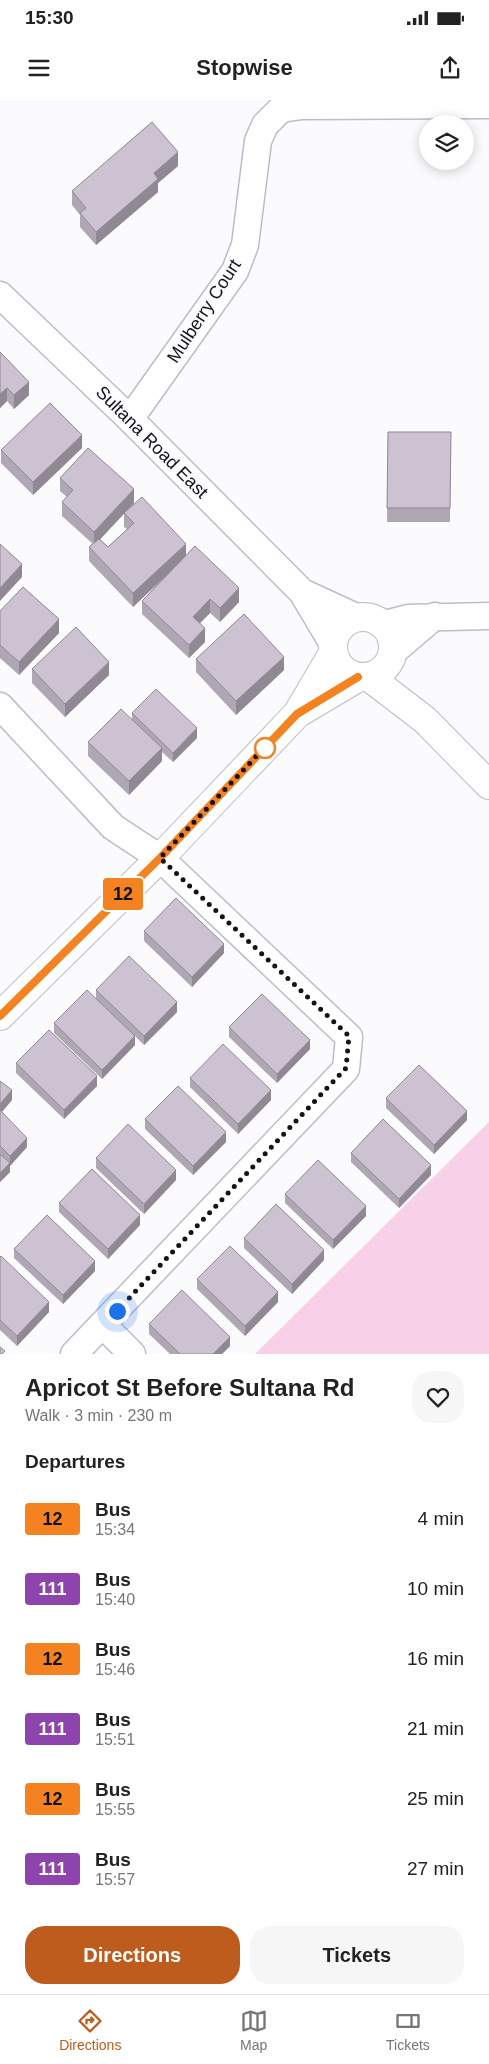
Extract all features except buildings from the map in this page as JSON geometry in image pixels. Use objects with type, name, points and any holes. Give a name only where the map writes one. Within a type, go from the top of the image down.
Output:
[{"type":"street","name":"Mulberry Court","points":[[130,419],[234,271],[245,245],[258,141],[265,125],[281,110],[302,106],[489,105]]},
{"type":"street","name":"Sultana Road East","points":[[0,295],[130,419],[302,592],[333,648]]},
{"type":"street","name":"Sultana Road East","points":[[302,592],[356,617]]},
{"type":"street","points":[[425,720],[393,655],[394,641],[384,624],[376,618],[366,616],[356,617],[343,624],[334,636],[333,648],[336,661],[346,671],[364,677],[425,720],[489,784]]},
{"type":"street","points":[[297,714],[364,677],[383,671],[393,655],[436,616]]},
{"type":"street","points":[[384,624],[408,618],[489,616]]},
{"type":"street","points":[[0,1016],[160,858],[297,714],[333,648]]},
{"type":"street","points":[[0,706],[113,827],[160,858],[349,1036],[346,1068],[74,1354]]},
{"type":"street","points":[[103,1325],[132,1354]]},
{"type":"shaded area","points":[[489,1122],[489,1354],[255,1354]]},
{"type":"bus line","name":"12","points":[[0,1016],[160,858],[297,714],[358,677]]},
{"type":"route","points":[[117,1311],[346,1068],[349,1036],[160,858],[269,743],[265,748]]}]
